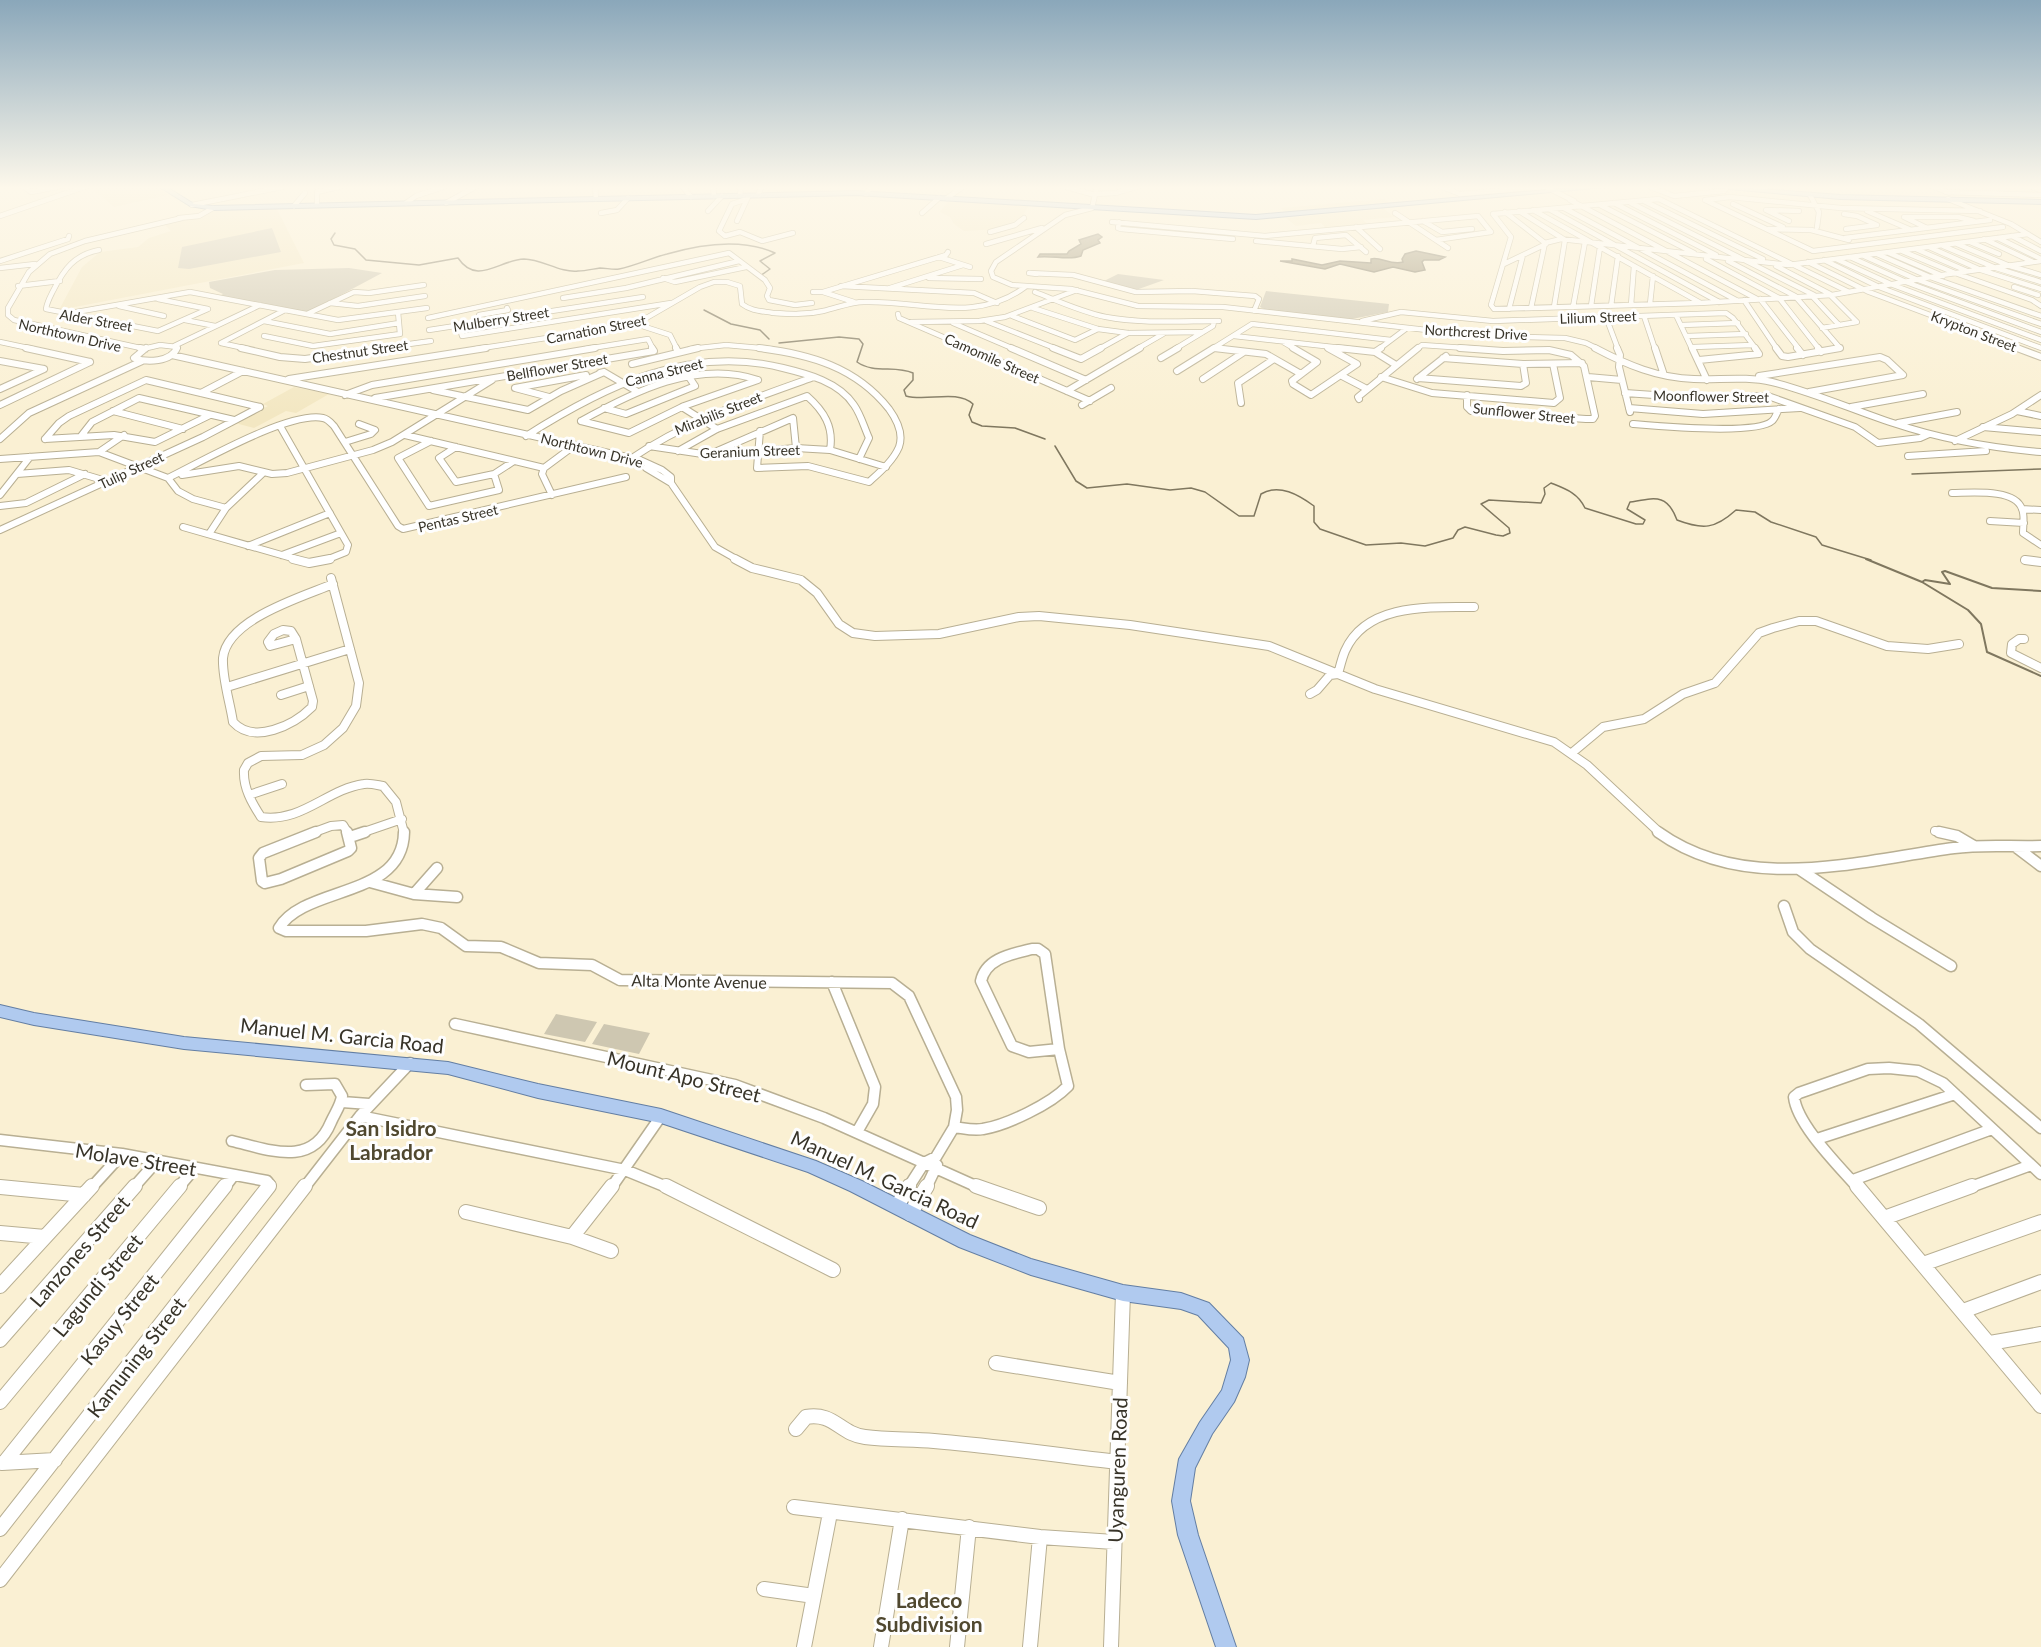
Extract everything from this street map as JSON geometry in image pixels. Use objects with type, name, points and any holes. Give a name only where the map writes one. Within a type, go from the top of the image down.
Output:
[{"type":"main road","name":"Manuel M. Garcia Road","points":[[0,1011],[44,1021],[184,1043],[448,1068],[538,1091],[661,1116],[811,1166],[965,1241],[1031,1267],[1123,1293],[1181,1301],[1203,1309],[1229,1334],[1240,1353],[1236,1377],[1228,1396],[1206,1428],[1186,1466],[1181,1501],[1188,1535],[1226,1647]]},
{"type":"street","points":[[0,268],[35,263]]},
{"type":"street","name":"Alder Street","points":[[71,263],[46,309],[65,314],[85,313],[139,327],[161,330],[185,320]]},
{"type":"street","points":[[428,318],[683,263]]},
{"type":"street","points":[[563,298],[626,288],[731,263]]},
{"type":"street","points":[[741,263],[768,284],[770,288],[766,296],[769,300],[783,299],[795,305],[812,303]]},
{"type":"street","points":[[813,292],[823,292],[919,263]]},
{"type":"street","points":[[957,263],[970,267]]},
{"type":"street","name":"Northcrest Drive","points":[[996,263],[991,271],[993,277],[1000,281],[1025,287],[1077,290],[1125,305],[1254,311],[1480,336],[1553,336],[1595,347],[1619,361],[1664,375],[1707,380],[1748,378],[1783,384],[1895,424],[1955,441],[2002,449],[2041,452]]},
{"type":"street","points":[[1509,309],[1521,263]]},
{"type":"street","points":[[1532,308],[1541,263]]},
{"type":"street","points":[[1554,307],[1561,263]]},
{"type":"street","points":[[1573,307],[1581,263]]},
{"type":"street","points":[[1592,306],[1598,263]]},
{"type":"street","points":[[1611,306],[1617,263]]},
{"type":"street","points":[[1629,263],[1700,303]]},
{"type":"street","points":[[1648,263],[1719,302]]},
{"type":"street","points":[[1667,263],[1736,300]]},
{"type":"street","points":[[1691,263],[1759,299],[1803,355]]},
{"type":"street","points":[[1713,263],[1779,298],[1821,352]]},
{"type":"street","points":[[1732,263],[1796,297],[1840,348],[1784,357],[1744,300]]},
{"type":"street","points":[[1750,263],[1814,296],[1839,325]]},
{"type":"street","points":[[1771,263],[1802,263]]},
{"type":"street","points":[[1771,263],[1831,295],[1857,322],[1822,328]]},
{"type":"street","name":"Krypton Street","points":[[1810,263],[1865,290],[2041,357]]},
{"type":"street","points":[[1828,263],[1879,287],[2041,348]]},
{"type":"street","points":[[1844,263],[1893,285],[2041,340]]},
{"type":"street","points":[[1863,263],[1906,282],[2041,332]]},
{"type":"street","points":[[1880,263],[1918,280],[2041,324]]},
{"type":"street","points":[[1898,263],[1930,277],[2041,316]]},
{"type":"street","points":[[1913,263],[2022,303]]},
{"type":"street","points":[[1931,263],[2032,300],[2041,306]]},
{"type":"street","points":[[1947,263],[1968,272],[2040,293]]},
{"type":"street","points":[[1964,263],[2040,293]]},
{"type":"street","points":[[1984,263],[2041,282]]},
{"type":"street","points":[[2002,263],[2041,275]]},
{"type":"street","points":[[1503,264],[1491,305],[1492,309],[1700,303],[1831,295],[1942,275],[2029,263]]},
{"type":"street","points":[[1793,264],[1850,292]]},
{"type":"street","name":"Northtown Drive","points":[[32,265],[2,316],[9,321],[143,350]]},
{"type":"street","points":[[885,289],[963,265]]},
{"type":"street","points":[[1631,305],[1634,266]]},
{"type":"street","points":[[663,278],[675,282],[746,267]]},
{"type":"street","points":[[1037,273],[1066,274],[1088,278],[1136,292],[1191,291],[1255,296],[1259,299],[1254,311]]},
{"type":"street","points":[[1059,288],[1066,274]]},
{"type":"street","points":[[1088,278],[1096,274]]},
{"type":"street","points":[[756,275],[737,284],[742,288],[742,304],[760,311],[801,314],[856,303],[945,307],[981,306],[1012,297],[1025,287]]},
{"type":"street","points":[[1650,304],[1653,276]]},
{"type":"street","points":[[423,277],[432,356]]},
{"type":"street","points":[[922,278],[981,279]]},
{"type":"street","points":[[19,286],[60,281]]},
{"type":"street","name":"Carnation Street","points":[[280,381],[636,324],[708,284],[723,282],[737,284]]},
{"type":"street","points":[[307,314],[354,292],[369,293],[424,285]]},
{"type":"street","points":[[841,286],[983,295],[993,292]]},
{"type":"street","points":[[560,289],[566,308]]},
{"type":"street","points":[[908,322],[985,321],[1012,316],[1077,290]]},
{"type":"street","points":[[85,313],[114,305],[190,292],[342,320],[427,308]]},
{"type":"street","points":[[823,292],[856,303]]},
{"type":"street","points":[[1035,292],[1107,317],[1217,322],[1161,358]]},
{"type":"street","points":[[1957,325],[2032,300],[2040,293]]},
{"type":"street","points":[[533,295],[539,313]]},
{"type":"street","points":[[983,295],[997,303]]},
{"type":"street","points":[[330,303],[358,306],[426,296]]},
{"type":"street","name":"Mulberry Street","points":[[429,330],[459,325],[480,318],[539,313],[643,297]]},
{"type":"street","points":[[152,298],[208,309],[185,320]]},
{"type":"street","points":[[615,301],[622,311],[645,321]]},
{"type":"street","points":[[459,325],[462,336],[673,303]]},
{"type":"street","points":[[139,361],[134,357],[143,350],[172,345],[258,304]]},
{"type":"street","points":[[114,305],[164,316],[156,320]]},
{"type":"street","points":[[1179,306],[1182,320]]},
{"type":"street","points":[[477,307],[480,318],[508,310],[507,308]]},
{"type":"street","points":[[1033,308],[1098,329],[1128,333],[1203,332]]},
{"type":"street","name":"Chestnut Street","points":[[286,310],[221,343],[287,358],[305,359],[431,341]]},
{"type":"street","points":[[286,325],[264,336],[308,346],[328,345],[400,334],[398,312]]},
{"type":"street","name":"Lilium Street","points":[[1360,323],[1367,318],[1401,312],[1485,321],[1730,315],[1738,323]]},
{"type":"street","name":"Camomile Street","points":[[898,314],[897,317],[908,322],[1090,401]]},
{"type":"street","points":[[1676,315],[1693,346],[1707,380]]},
{"type":"street","points":[[1012,316],[1076,342],[1098,329]]},
{"type":"street","points":[[1644,316],[1664,375]]},
{"type":"street","points":[[1606,317],[1620,355],[1622,380],[1633,427],[1703,429],[1762,426],[1772,422],[1779,409]]},
{"type":"street","points":[[1572,318],[1574,330]]},
{"type":"street","points":[[185,320],[213,326]]},
{"type":"street","points":[[264,321],[330,334],[399,323]]},
{"type":"street","points":[[948,321],[1086,380]]},
{"type":"street","points":[[985,321],[1081,360],[1128,333]]},
{"type":"street","points":[[139,327],[147,323]]},
{"type":"street","points":[[1682,325],[1738,323],[1758,352],[1756,356],[1699,360]]},
{"type":"street","points":[[636,324],[670,334],[678,352]]},
{"type":"street","points":[[1177,371],[1252,324],[1391,340]]},
{"type":"street","points":[[1375,352],[1407,328]]},
{"type":"street","points":[[1067,391],[1165,333]]},
{"type":"street","points":[[1687,336],[1746,334]]},
{"type":"street","name":"Bellflower Street","points":[[558,336],[562,353]]},
{"type":"street","points":[[1234,336],[1375,352],[1396,365]]},
{"type":"street","points":[[1523,336],[1534,350]]},
{"type":"street","name":"Bellflower Street","points":[[345,395],[372,385],[648,339],[654,351],[364,400]]},
{"type":"street","points":[[0,342],[90,362],[0,405]]},
{"type":"street","points":[[1283,342],[1317,362],[1292,382],[1311,395],[1342,376],[1357,363],[1328,348]]},
{"type":"street","points":[[1359,399],[1358,397],[1366,389],[1425,344],[1503,351],[1563,352],[1582,363]]},
{"type":"street","points":[[0,432],[24,413],[139,361],[170,356],[177,349],[172,345]]},
{"type":"street","points":[[632,364],[713,346],[739,345],[792,351],[814,357],[856,375],[895,415],[902,438],[886,467],[869,482],[808,465],[756,468],[760,453],[760,431]]},
{"type":"street","points":[[1693,346],[1753,345]]},
{"type":"street","points":[[1409,386],[1458,347]]},
{"type":"street","points":[[1214,348],[1266,354],[1301,374]]},
{"type":"street","points":[[1203,379],[1244,351]]},
{"type":"street","name":"Northtown Drive","points":[[170,356],[630,459],[664,471],[671,477],[671,483]]},
{"type":"street","points":[[619,356],[648,373]]},
{"type":"street","points":[[1443,358],[1523,364],[1582,363]]},
{"type":"street","points":[[1748,378],[1882,358],[1899,370],[1902,376],[1809,392]]},
{"type":"street","name":"Canna Street","points":[[526,436],[577,404],[621,382],[689,363],[730,359],[767,363],[814,377],[846,394],[855,405],[869,438],[859,459]]},
{"type":"street","points":[[1241,403],[1238,383],[1274,359]]},
{"type":"street","points":[[0,361],[44,369],[1,387]]},
{"type":"street","name":"Sunflower Street","points":[[1467,396],[1467,407],[1471,411],[1593,419],[1595,416],[1588,377],[1582,363]]},
{"type":"street","points":[[1418,378],[1462,379],[1494,384],[1525,385],[1523,364]]},
{"type":"street","points":[[1381,377],[1432,393],[1556,402],[1560,398],[1553,364]]},
{"type":"street","points":[[210,415],[154,442],[125,435],[45,439],[58,423],[69,416],[144,380],[201,393],[241,372]]},
{"type":"street","points":[[428,388],[528,410],[549,397],[604,372]]},
{"type":"street","points":[[549,397],[515,388],[604,372],[638,392]]},
{"type":"street","points":[[735,373],[758,380],[682,407],[629,433],[581,421],[638,392],[689,377],[735,373]]},
{"type":"street","points":[[1492,373],[1494,384]]},
{"type":"street","points":[[307,387],[311,380],[320,374]]},
{"type":"street","points":[[1342,376],[1366,389]]},
{"type":"street","points":[[0,459],[99,452],[168,477],[232,466],[248,467],[272,474],[304,469],[384,446],[497,377]]},
{"type":"street","points":[[604,408],[626,414],[695,386],[689,377]]},
{"type":"street","name":"Mirabilis Street","points":[[630,459],[701,418],[814,377]]},
{"type":"street","points":[[1588,377],[1622,380]]},
{"type":"street","points":[[1774,397],[1783,384]]},
{"type":"street","points":[[1666,386],[1670,396]]},
{"type":"street","points":[[1,387],[28,392]]},
{"type":"street","points":[[1082,405],[1111,388]]},
{"type":"street","name":"Tulip Street","points":[[0,530],[260,407],[201,393]]},
{"type":"street","name":"Moonflower Street","points":[[1625,393],[1670,396],[1757,394],[1774,397],[1855,427],[1878,442],[1920,438],[1929,434]]},
{"type":"street","points":[[1849,407],[1923,394]]},
{"type":"street","points":[[1955,441],[2038,401],[2041,395]]},
{"type":"street","points":[[677,451],[717,429],[807,396],[822,408],[834,437],[830,450]]},
{"type":"street","points":[[0,440],[19,420],[58,398]]},
{"type":"street","points":[[81,436],[92,422],[139,398],[234,420]]},
{"type":"street","points":[[682,407],[717,429]]},
{"type":"street","points":[[1629,408],[1694,414],[1803,407]]},
{"type":"street","points":[[113,411],[183,429]]},
{"type":"street","points":[[2018,411],[2041,416]]},
{"type":"street","points":[[1895,424],[1957,412]]},
{"type":"street","name":"Pentas Street","points":[[280,426],[309,418],[326,419],[345,441],[398,526],[404,529],[627,477]]},
{"type":"street","points":[[709,455],[792,418],[796,448]]},
{"type":"street","points":[[345,441],[371,434],[375,430],[359,424]]},
{"type":"street","points":[[168,477],[280,426],[349,549],[341,555],[315,563],[183,527]]},
{"type":"street","points":[[1981,427],[2041,432]]},
{"type":"street","points":[[99,452],[125,435]]},
{"type":"street","points":[[405,435],[544,468]]},
{"type":"street","points":[[431,441],[398,458],[429,506],[499,490],[494,474]]},
{"type":"street","name":"Geranium Street","points":[[649,446],[709,455],[760,453],[796,448],[830,450],[886,467]]},
{"type":"street","points":[[456,447],[439,458],[456,482],[494,474],[514,461]]},
{"type":"street","points":[[552,495],[542,474],[544,468],[573,447]]},
{"type":"street","points":[[1908,456],[2002,449]]},
{"type":"street","points":[[0,495],[30,457]]},
{"type":"street","name":"Northtown Drive","points":[[630,459],[671,483]]},
{"type":"street","points":[[17,474],[69,470],[106,481]]},
{"type":"street","points":[[656,474],[664,471]]},
{"type":"street","points":[[208,534],[226,508],[263,473]]},
{"type":"street","points":[[0,506],[26,502],[85,474]]},
{"type":"street","points":[[168,477],[173,487],[183,494],[226,508]]},
{"type":"street","points":[[671,483],[715,547],[752,568],[801,580],[817,593],[839,624],[853,633],[875,636],[939,634],[1019,617],[1046,616],[1252,642],[1281,650],[1375,689],[1554,742],[1573,752],[1640,817],[1676,843],[1729,864],[1767,870],[1836,869],[1974,846],[2041,846]]},
{"type":"street","points":[[38,489],[47,493]]},
{"type":"street","points":[[1952,493],[2005,495],[2018,501],[2022,509],[2023,533],[2041,545]]},
{"type":"street","points":[[2022,509],[2041,510]]},
{"type":"street","points":[[248,546],[330,513]]},
{"type":"street","points":[[1990,520],[2024,522]]},
{"type":"street","points":[[282,555],[341,533]]},
{"type":"street","points":[[2026,537],[2041,537]]},
{"type":"street","points":[[2025,560],[2041,562]]},
{"type":"street","name":"Alta Monte Avenue","points":[[227,687],[222,653],[229,639],[253,620],[332,581],[360,698],[351,716],[337,733],[316,750],[300,756],[269,754],[249,763],[244,771],[249,795],[254,812],[261,818],[279,820],[341,791],[367,784],[380,784],[392,794],[405,834],[400,853],[394,862],[369,882],[293,913],[281,921],[279,928],[286,931],[366,931],[422,924],[441,928],[466,946],[501,947],[538,963],[592,965],[620,980],[892,983],[904,991],[956,1097],[957,1110],[954,1127],[937,1163],[904,1210]]},
{"type":"street","points":[[1338,674],[1343,655],[1362,629],[1372,620],[1397,611],[1474,607]]},
{"type":"street","points":[[1573,752],[1603,727],[1644,719],[1683,694],[1715,683],[1759,633],[1773,628],[1799,621],[1816,621],[1887,645],[1928,649],[1959,644]]},
{"type":"street","points":[[296,639],[303,663],[313,701],[308,712],[275,729],[253,733],[244,732],[236,727],[227,687],[303,663],[350,649]]},
{"type":"street","points":[[2024,639],[2019,639],[2012,644],[2011,653],[2041,668]]},
{"type":"street","points":[[1310,694],[1317,690],[1330,675],[1338,674]]},
{"type":"street","points":[[281,695],[309,686]]},
{"type":"street","points":[[249,795],[282,784]]},
{"type":"street","points":[[350,837],[402,819]]},
{"type":"street","points":[[337,825],[345,827],[350,837],[351,848],[340,856],[273,882],[265,883],[261,878],[259,858],[269,849],[337,825]]},
{"type":"street","points":[[1935,831],[1957,836],[1974,846]]},
{"type":"street","points":[[2016,847],[2041,866]]},
{"type":"street","points":[[414,894],[437,868]]},
{"type":"street","points":[[1799,869],[1872,918],[1951,966]]},
{"type":"street","points":[[369,882],[414,894],[457,897]]},
{"type":"street","points":[[1784,906],[1790,925],[1798,938],[1831,964],[1910,1017],[2041,1128]]},
{"type":"street","points":[[954,1127],[976,1130],[989,1127],[1062,1094],[1069,1081],[1059,1049],[1047,960],[1042,951],[1024,950],[984,967],[981,972],[981,981],[1012,1046],[1021,1051],[1032,1052],[1059,1049]]},
{"type":"street","points":[[831,982],[875,1087],[873,1104],[857,1132]]},
{"type":"street","name":"Mount Apo Street","points":[[455,1024],[724,1082],[783,1102],[857,1132],[924,1163]]},
{"type":"street","points":[[0,1580],[369,1104],[410,1063]]},
{"type":"street","points":[[2041,1174],[1943,1083],[1918,1071],[1889,1068],[1868,1070],[1799,1093],[1794,1097],[1795,1108],[1817,1139],[2041,1406]]},
{"type":"street","points":[[232,1141],[288,1152],[306,1149],[322,1140],[329,1122],[342,1102],[342,1094],[335,1084],[306,1085]]},
{"type":"street","points":[[1817,1139],[1955,1094]]},
{"type":"street","points":[[342,1102],[369,1104]]},
{"type":"street","points":[[360,1116],[625,1170],[659,1183],[833,1270]]},
{"type":"street","points":[[572,1237],[625,1170],[661,1116]]},
{"type":"street","points":[[1853,1180],[1992,1129]]},
{"type":"street","name":"Molave Street","points":[[0,1140],[122,1154],[267,1181],[270,1185]]},
{"type":"street","points":[[0,1286],[122,1154]]},
{"type":"street","name":"Lanzones Street","points":[[0,1340],[158,1161]]},
{"type":"street","points":[[904,1210],[924,1163],[937,1163],[991,1192],[1039,1208]]},
{"type":"street","points":[[1884,1218],[2031,1165]]},
{"type":"street","name":"Lagundi Street","points":[[0,1402],[194,1169]]},
{"type":"street","name":"Kasuy Street","points":[[2,1463],[234,1175]]},
{"type":"street","name":"Kamuning Street","points":[[2,1524],[55,1460],[270,1185]]},
{"type":"street","points":[[0,1187],[84,1195]]},
{"type":"street","points":[[466,1212],[572,1237],[611,1251]]},
{"type":"street","points":[[1923,1264],[2041,1222]]},
{"type":"street","points":[[0,1233],[45,1237]]},
{"type":"street","points":[[1963,1311],[2041,1282]]},
{"type":"street","name":"Uyanguren Road","points":[[1111,1647],[1123,1293]]},
{"type":"street","points":[[1990,1343],[2041,1334]]},
{"type":"street","points":[[996,1364],[1120,1383]]},
{"type":"street","points":[[796,1429],[806,1417],[823,1416],[849,1433],[862,1437],[936,1441],[1117,1462]]},
{"type":"street","points":[[2,1463],[55,1460]]},
{"type":"street","points":[[794,1507],[1040,1537],[1114,1542]]},
{"type":"street","points":[[804,1647],[830,1513]]},
{"type":"street","points":[[881,1647],[902,1519]]},
{"type":"street","points":[[957,1647],[969,1527]]},
{"type":"street","points":[[1030,1647],[1040,1537]]},
{"type":"street","points":[[764,1589],[814,1596]]},
{"type":"shaded area","points":[[87,263],[304,263],[59,310],[82,267]]},
{"type":"shaded area","points":[[179,263],[222,263],[189,269],[178,268]]},
{"type":"shaded area","points":[[1290,263],[1322,265],[1332,263],[1422,263],[1425,270],[1415,272],[1393,267],[1374,272],[1340,264],[1325,269]]},
{"type":"shaded area","points":[[349,268],[382,273],[307,313],[219,296],[223,294],[210,288],[209,282],[275,270]]},
{"type":"shaded area","points":[[1118,274],[1164,280],[1136,290],[1104,281]]},
{"type":"shaded area","points":[[1266,291],[1389,304],[1388,312],[1352,319],[1266,310],[1260,307]]},
{"type":"shaded area","points":[[294,387],[329,394],[296,413],[286,411],[254,428],[235,423],[268,406],[263,404]]},
{"type":"shaded area","points":[[556,1014],[597,1022],[585,1042],[544,1034]]},
{"type":"shaded area","points":[[604,1024],[650,1033],[639,1054],[592,1044]]},
{"type":"waterway","points":[[396,263],[419,265],[431,263]]},
{"type":"waterway","points":[[462,263],[473,270],[481,271],[507,263]]},
{"type":"waterway","points":[[543,263],[571,271],[617,269],[640,263]]},
{"type":"waterway","points":[[760,276],[770,269],[762,263]]},
{"type":"waterway","points":[[704,310],[731,324],[760,330],[769,339]]},
{"type":"waterway","points":[[779,343],[839,337],[859,339],[863,344],[857,362],[870,368],[913,373],[913,380],[904,390],[906,396],[958,397],[973,404],[969,415],[972,422],[982,426],[1015,428],[1045,439]]},
{"type":"waterway","points":[[1055,446],[1076,481],[1087,488],[1127,484],[1170,490],[1191,488],[1205,492],[1239,516],[1254,516],[1261,494],[1282,490],[1295,494],[1314,506],[1314,522],[1320,529],[1366,545],[1401,543],[1425,546],[1453,538],[1458,530],[1465,527],[1503,536],[1510,533],[1509,528],[1481,504],[1489,500],[1541,503],[1545,494],[1544,488],[1551,483],[1575,495],[1585,508],[1636,524],[1643,524],[1645,520],[1627,509],[1630,502],[1646,499],[1664,501],[1669,505],[1677,520],[1702,526],[1722,521],[1736,510],[1755,512],[1771,522],[1816,537],[1822,545],[1871,560]]},
{"type":"waterway","points":[[1912,474],[2041,469]]},
{"type":"waterway","points":[[1866,559],[1922,582]]},
{"type":"waterway","points":[[1922,582],[1925,580],[1950,584],[1942,572],[1945,571],[1992,588],[2041,591]]},
{"type":"waterway","points":[[1922,582],[1968,610],[1981,624],[1987,652],[2041,676]]},
{"type":"district","name":"San Isidro Labrador","points":[[391,1139]]},
{"type":"district","name":"Ladeco Subdivision","points":[[929,1611]]}]
